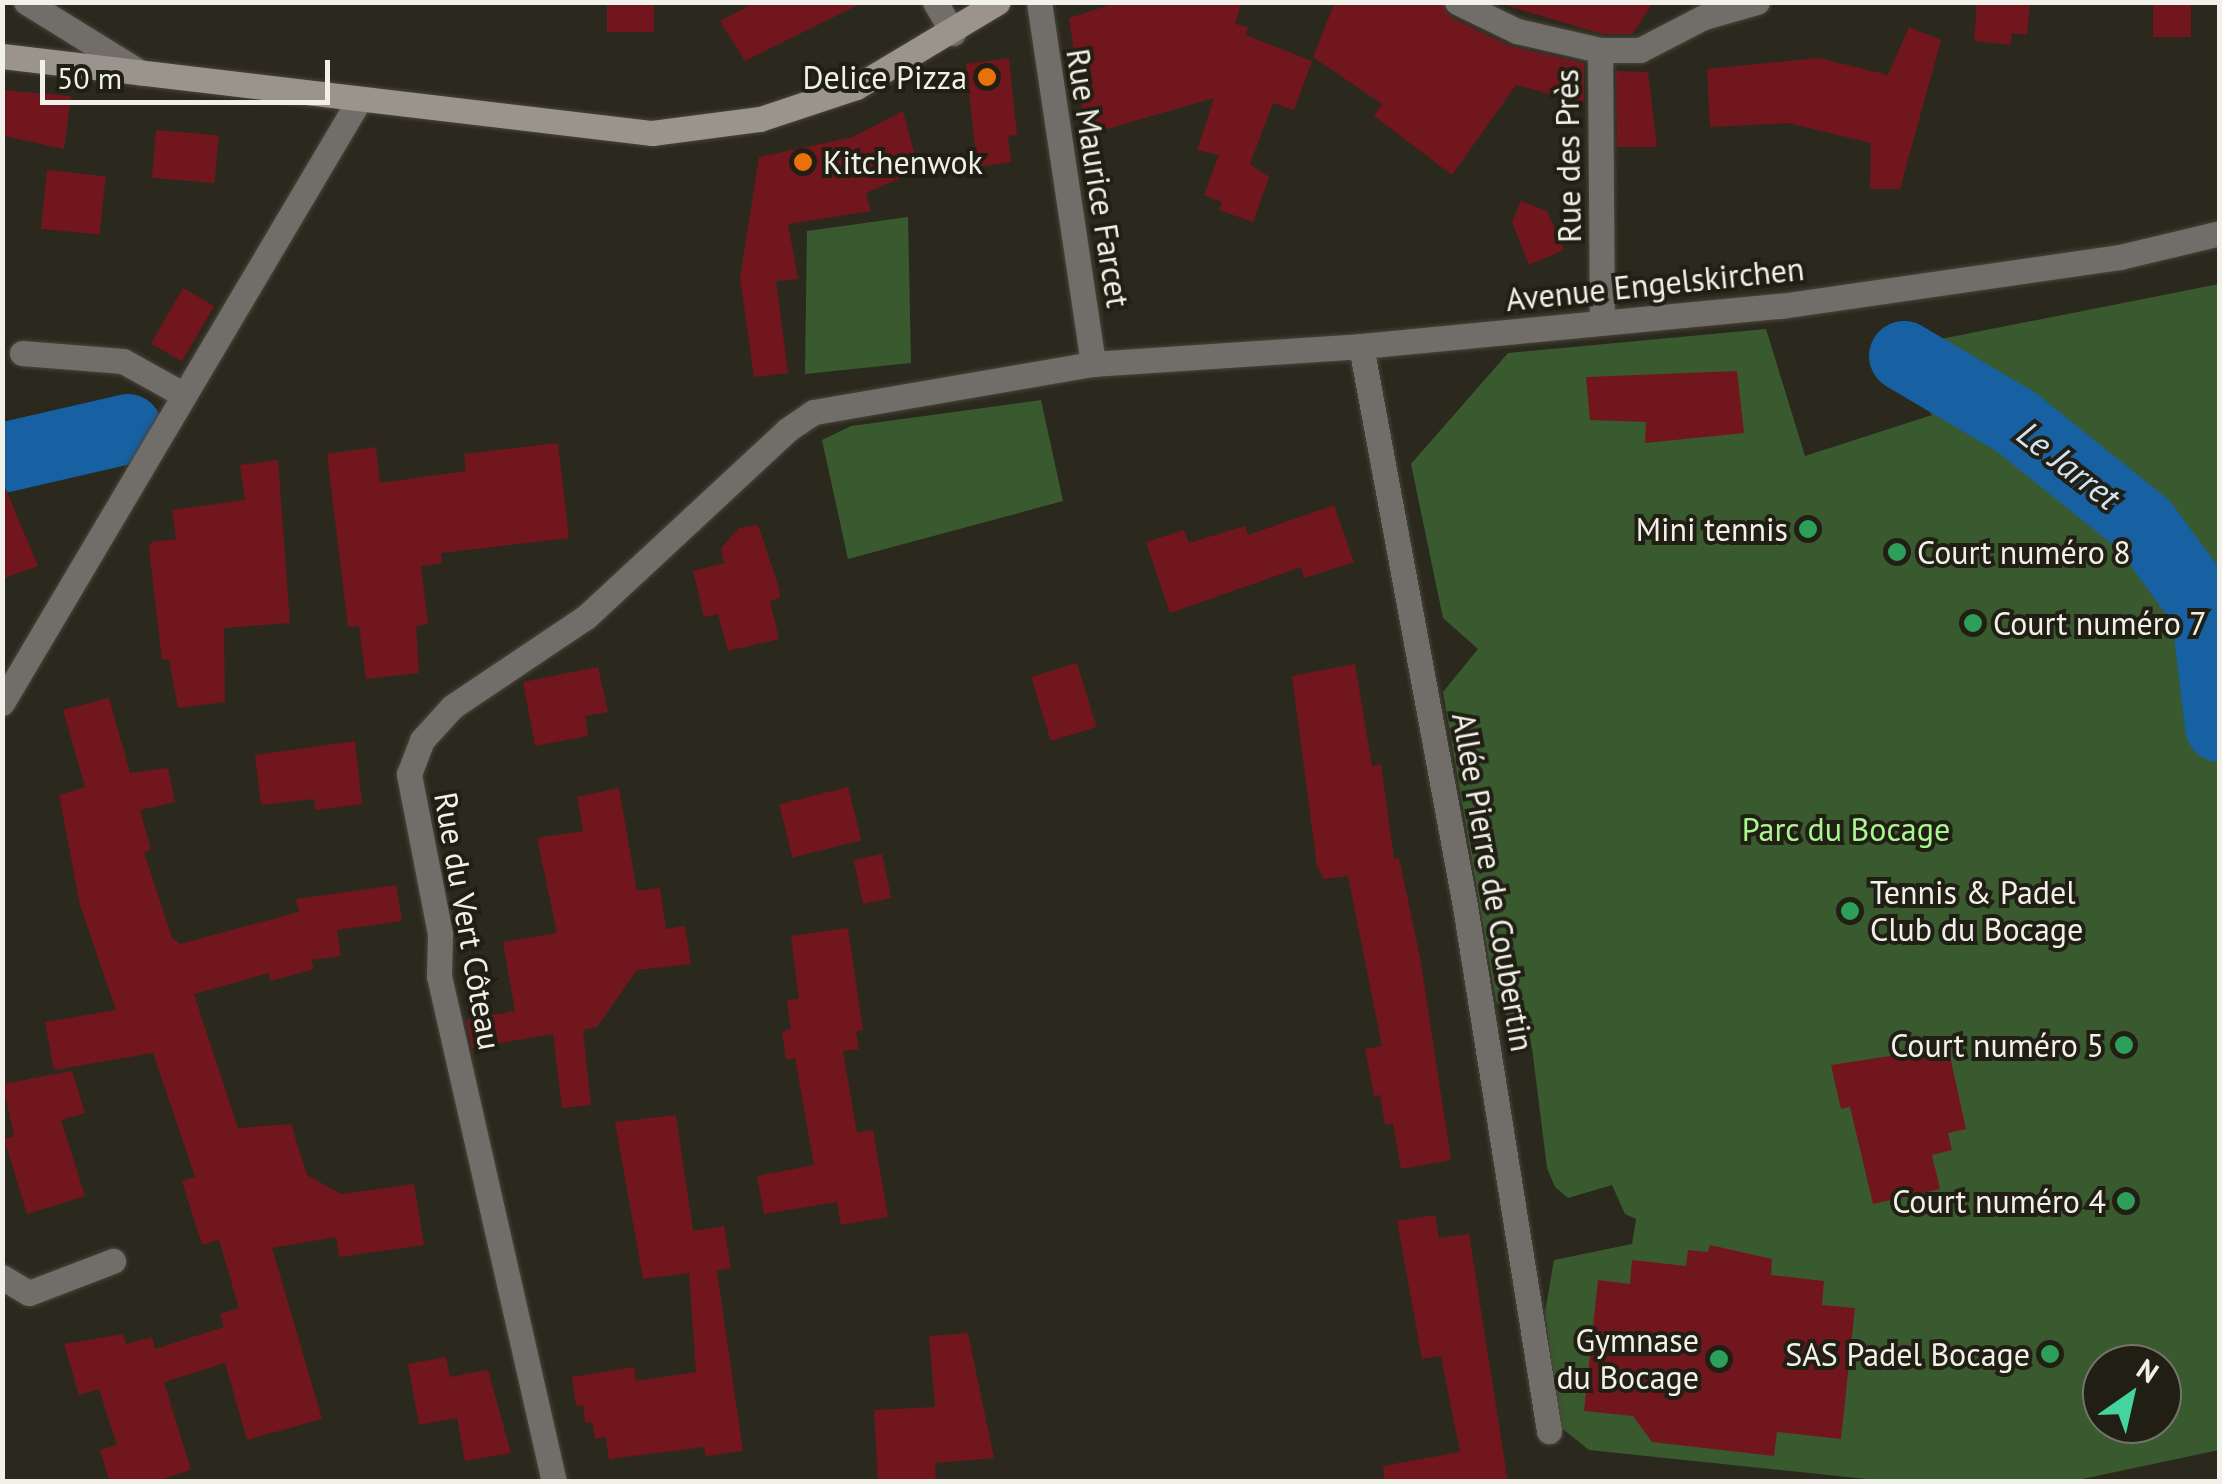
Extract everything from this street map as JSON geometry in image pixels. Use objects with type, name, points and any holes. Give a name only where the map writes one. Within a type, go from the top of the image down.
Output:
[{"type":"main road","points":[[2,56],[358,102],[652,134],[760,119],[856,88],[998,2]]},
{"type":"street","points":[[26,2],[142,74]]},
{"type":"street","points":[[935,2],[953,32]]},
{"type":"street","name":"Rue Maurice Farcet","points":[[1039,2],[1093,364]]},
{"type":"street","points":[[1458,2],[1517,31],[1600,50],[1640,50],[1704,18],[1757,2]]},
{"type":"street","name":"Rue des Près","points":[[1600,50],[1602,321]]},
{"type":"street","points":[[2,703],[358,102]]},
{"type":"street","name":"Avenue Engelskirchen","points":[[1093,364],[1362,346],[1780,306],[2044,268],[2220,233]]},
{"type":"street","name":"Allée Pierre de Coubertin","points":[[1362,346],[1465,906],[1549,1431]]},
{"type":"street","points":[[22,352],[122,362],[184,395]]},
{"type":"street","name":"Rue du Vert Côteau","points":[[554,1482],[438,976],[440,934],[409,774],[422,740],[452,707],[586,617],[750,461],[814,412],[1093,364]]},
{"type":"street","points":[[2,1278],[29,1293],[113,1261]]},
{"type":"green space","points":[[908,217],[911,363],[805,374],[807,231]]},
{"type":"green space","name":"Tennis & Padel Club du Bocage","points":[[2219,284],[2219,1450],[2073,1481],[1895,1482],[1589,1450],[1559,1426],[1545,1312],[1554,1260],[1632,1244],[1636,1219],[1625,1214],[1612,1185],[1568,1198],[1555,1187],[1547,1168],[1532,1048],[1496,1001],[1443,692],[1478,649],[1443,618],[1411,464],[1508,353],[1766,329],[1805,456],[1932,415],[1901,375],[1900,347]]},
{"type":"green space","points":[[1041,400],[1063,501],[848,559],[822,440],[851,426]]},
{"type":"building","points":[[607,2],[654,2],[654,32],[607,32]]},
{"type":"building","points":[[756,2],[864,2],[745,61],[720,21]]},
{"type":"building","points":[[1119,2],[1242,2],[1235,24],[1248,27],[1246,35],[1312,61],[1294,110],[1273,103],[1250,164],[1269,177],[1253,222],[1219,210],[1222,202],[1204,195],[1219,155],[1197,150],[1214,98],[1086,135],[1069,18]]},
{"type":"building","points":[[1335,2],[1441,2],[1450,17],[1510,46],[1584,63],[1584,103],[1516,85],[1452,175],[1374,116],[1382,104],[1313,57]]},
{"type":"building","points":[[1495,2],[1653,2],[1633,34],[1602,34]]},
{"type":"building","points":[[1977,2],[2030,2],[2027,35],[2012,33],[2011,45],[1974,41]]},
{"type":"building","points":[[2153,2],[2191,2],[2191,37],[2153,37]]},
{"type":"building","points":[[1909,27],[1941,40],[1900,189],[1870,189],[1871,143],[1788,123],[1710,127],[1707,69],[1819,58],[1888,75]]},
{"type":"building","points":[[1009,58],[1017,135],[1008,136],[1011,162],[977,167],[966,64]]},
{"type":"building","points":[[1616,71],[1648,72],[1657,147],[1617,147]]},
{"type":"building","points":[[2,90],[71,96],[64,149],[4,136]]},
{"type":"building","points":[[903,111],[919,170],[866,193],[871,211],[788,224],[798,279],[776,281],[788,373],[754,377],[740,278],[759,157],[853,137]]},
{"type":"building","points":[[156,130],[219,135],[215,183],[152,178]]},
{"type":"building","points":[[47,170],[106,176],[100,235],[41,229]]},
{"type":"building","points":[[1521,201],[1547,211],[1564,250],[1529,265],[1512,222]]},
{"type":"building","points":[[183,288],[214,306],[182,361],[151,343]]},
{"type":"building","points":[[1737,371],[1744,433],[1645,443],[1646,422],[1590,420],[1586,377]]},
{"type":"building","points":[[558,443],[569,538],[441,553],[442,563],[421,566],[428,624],[416,626],[419,673],[366,679],[359,626],[348,627],[327,454],[376,447],[380,483],[466,471],[464,454]]},
{"type":"building","points":[[278,460],[290,623],[224,628],[225,702],[178,708],[169,659],[162,660],[149,548],[152,542],[176,539],[172,510],[245,500],[240,465]]},
{"type":"building","points":[[2,480],[38,566],[2,579]]},
{"type":"building","points":[[1334,505],[1354,562],[1304,578],[1301,567],[1170,613],[1146,542],[1184,530],[1189,543],[1245,526],[1248,535]]},
{"type":"building","points":[[758,525],[779,588],[780,598],[770,601],[779,639],[728,651],[718,614],[704,617],[693,571],[724,563],[721,548],[739,528]]},
{"type":"building","points":[[1077,663],[1097,727],[1051,741],[1031,677]]},
{"type":"building","points":[[1355,664],[1372,766],[1381,764],[1394,859],[1399,858],[1420,957],[1451,1160],[1401,1169],[1393,1123],[1385,1125],[1380,1095],[1374,1096],[1365,1049],[1382,1046],[1348,876],[1324,879],[1317,866],[1292,676]]},
{"type":"building","points":[[598,667],[608,712],[585,716],[588,736],[535,746],[523,682]]},
{"type":"building","points":[[109,698],[130,773],[168,768],[175,802],[140,810],[151,850],[144,852],[172,938],[180,944],[299,912],[296,899],[396,885],[402,921],[337,930],[341,956],[311,960],[314,969],[270,981],[269,973],[194,994],[238,1128],[291,1124],[307,1175],[341,1194],[414,1184],[424,1245],[339,1257],[336,1237],[272,1248],[322,1419],[247,1440],[225,1363],[164,1382],[191,1470],[154,1482],[110,1482],[100,1450],[117,1445],[99,1389],[79,1395],[64,1344],[123,1334],[126,1344],[152,1337],[155,1349],[224,1327],[220,1314],[239,1308],[219,1240],[202,1245],[182,1181],[195,1177],[153,1053],[54,1070],[45,1022],[116,1010],[80,905],[59,795],[85,787],[63,710]]},
{"type":"building","points":[[355,741],[362,804],[315,810],[314,799],[261,805],[255,755]]},
{"type":"building","points":[[848,787],[861,840],[792,858],[779,804]]},
{"type":"building","points":[[619,788],[637,891],[660,888],[666,929],[685,926],[691,964],[637,970],[597,1027],[583,1030],[591,1105],[562,1108],[553,1034],[472,1048],[466,1020],[515,1011],[503,942],[557,933],[537,838],[583,831],[577,797]]},
{"type":"building","points":[[882,854],[891,898],[863,904],[854,860]]},
{"type":"building","points":[[848,928],[863,1030],[856,1032],[859,1049],[843,1051],[857,1133],[873,1130],[888,1217],[841,1225],[837,1202],[764,1214],[757,1176],[814,1165],[795,1058],[786,1060],[782,1031],[791,1029],[787,1000],[799,999],[791,936]]},
{"type":"building","points":[[1948,1047],[1966,1129],[1948,1133],[1952,1150],[1932,1155],[1940,1189],[1873,1204],[1850,1107],[1841,1109],[1831,1065]]},
{"type":"building","points":[[72,1071],[85,1113],[61,1120],[85,1196],[27,1214],[4,1139],[14,1136],[3,1084]]},
{"type":"building","points":[[676,1115],[693,1231],[724,1226],[731,1268],[717,1271],[743,1451],[706,1456],[704,1447],[609,1459],[606,1437],[595,1439],[592,1422],[585,1423],[583,1405],[576,1406],[572,1377],[634,1367],[636,1381],[696,1372],[689,1273],[643,1279],[615,1122]]},
{"type":"building","points":[[1435,1215],[1439,1238],[1469,1234],[1508,1482],[1384,1482],[1383,1466],[1460,1452],[1441,1356],[1422,1359],[1397,1221]]},
{"type":"building","name":"Gymnase du Bocage","points":[[1710,1245],[1772,1259],[1771,1275],[1824,1281],[1822,1305],[1855,1308],[1841,1439],[1777,1432],[1774,1456],[1652,1442],[1633,1416],[1584,1411],[1598,1280],[1630,1284],[1632,1260],[1686,1266],[1688,1250],[1708,1252]]},
{"type":"building","points":[[968,1333],[994,1458],[935,1463],[936,1482],[878,1482],[874,1410],[935,1407],[929,1336]]},
{"type":"building","points":[[446,1357],[450,1377],[488,1370],[511,1453],[465,1461],[457,1418],[419,1425],[408,1364]]},
{"type":"waterway","name":"Le Jarret","points":[[1904,356],[2016,422],[2144,525],[2206,609],[2220,727]]},
{"type":"waterway","name":"Le Jarret","points":[[2,458],[128,429]]},
{"type":"place","name":"Delice Pizza","points":[[987,77]]},
{"type":"place","name":"Kitchenwok","points":[[803,162]]},
{"type":"place","name":"Mini tennis","points":[[1808,529]]},
{"type":"place","name":"Court numéro 8","points":[[1897,552]]},
{"type":"place","name":"Court numéro 7","points":[[1973,623]]},
{"type":"place","name":"Tennis & Padel Club du Bocage","points":[[1850,911]]},
{"type":"place","name":"Court numéro 5","points":[[2124,1045]]},
{"type":"place","name":"Court numéro 4","points":[[2126,1201]]},
{"type":"place","name":"SAS Padel Bocage","points":[[2050,1354]]},
{"type":"place","name":"Gymnase du Bocage","points":[[1719,1359]]},
{"type":"park label","name":"Parc du Bocage","points":[[1846,829]]}]
